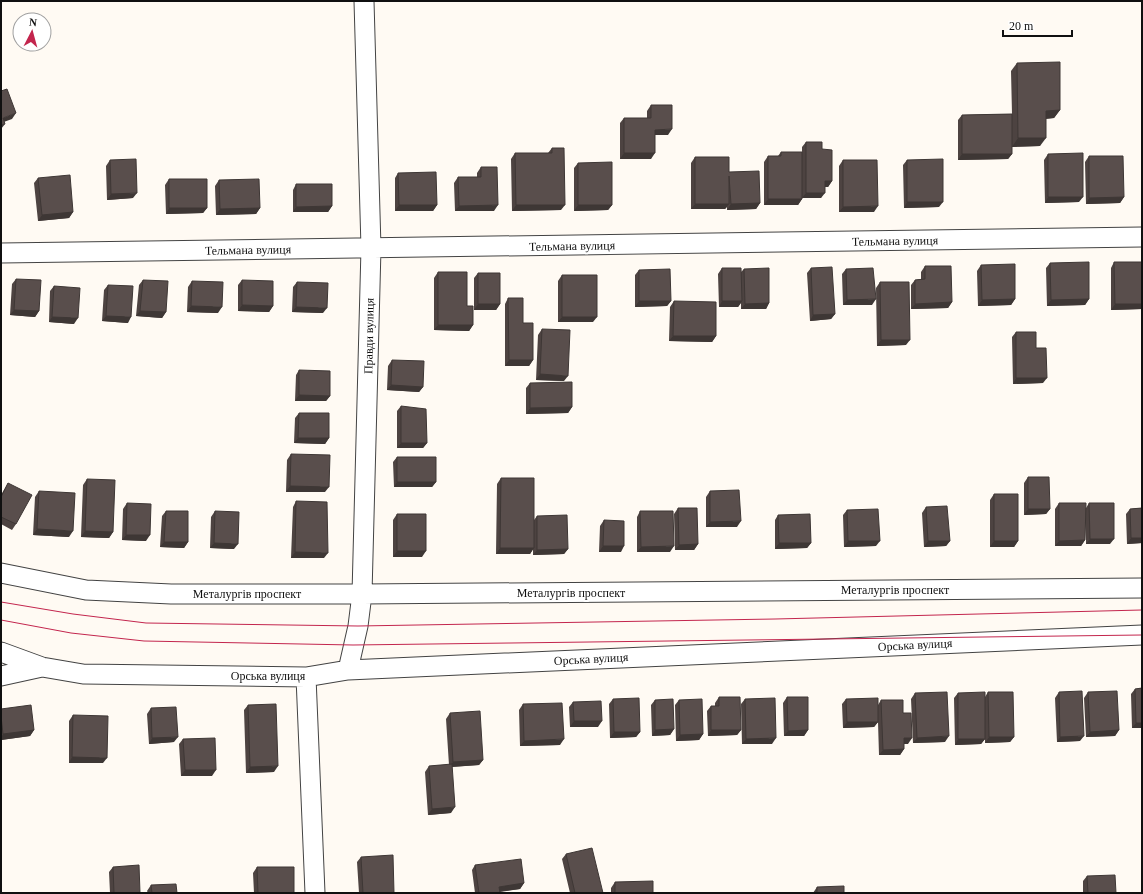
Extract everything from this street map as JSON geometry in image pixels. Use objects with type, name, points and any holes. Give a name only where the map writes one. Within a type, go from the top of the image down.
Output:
[{"type":"street","name":"Правди вулиця","points":[[348,670],[358,626],[362,594],[371,248],[364,1]]},
{"type":"street","name":"Тельмана вулиця","points":[[1,253],[1142,237]]},
{"type":"street","name":"Металургів проспект","points":[[1,573],[86,590],[171,594],[1142,588]]},
{"type":"street","name":"Орська вулиця","points":[[1,652],[42,666],[83,674],[306,677],[348,670],[1142,635]]},
{"type":"street","name":"Орська вулиця","points":[[1,676],[42,666]]},
{"type":"street","points":[[306,677],[315,893]]},
{"type":"building","points":[[1060,62],[1060,110],[1046,111],[1046,138],[1018,138],[1017,63]]},
{"type":"building","points":[[7,89],[16,113],[3,118],[5,124],[1,125],[1,91]]},
{"type":"building","points":[[651,105],[672,105],[672,129],[655,130],[655,153],[624,153],[624,118],[651,118]]},
{"type":"building","points":[[1012,114],[1012,154],[962,154],[962,115]]},
{"type":"building","points":[[806,142],[822,142],[822,149],[832,150],[832,181],[825,181],[825,193],[806,193]]},
{"type":"building","points":[[552,148],[564,148],[565,205],[516,205],[515,153],[552,153]]},
{"type":"building","points":[[781,152],[802,152],[802,199],[768,199],[768,156],[781,156]]},
{"type":"building","points":[[1083,153],[1083,197],[1048,197],[1048,154]]},
{"type":"building","points":[[1089,156],[1123,156],[1124,197],[1089,198]]},
{"type":"building","points":[[695,157],[729,157],[729,172],[759,171],[760,203],[731,204],[729,176],[729,204],[695,204]]},
{"type":"building","points":[[136,159],[137,193],[111,194],[110,160]]},
{"type":"building","points":[[943,159],[943,202],[907,202],[907,160]]},
{"type":"building","points":[[843,160],[877,160],[878,206],[843,207]]},
{"type":"building","points":[[612,162],[612,205],[578,205],[578,163]]},
{"type":"building","points":[[481,167],[497,167],[498,205],[459,206],[458,177],[481,177]]},
{"type":"building","points":[[436,172],[437,205],[399,205],[398,173]]},
{"type":"building","points":[[70,175],[73,212],[42,215],[38,178]]},
{"type":"building","points":[[169,179],[207,179],[207,208],[169,208]]},
{"type":"building","points":[[259,179],[260,208],[220,209],[219,180]]},
{"type":"building","points":[[296,184],[332,184],[332,206],[296,207]]},
{"type":"building","points":[[1089,262],[1089,299],[1051,300],[1050,263]]},
{"type":"building","points":[[1114,262],[1142,262],[1142,304],[1115,304]]},
{"type":"building","points":[[1015,264],[1015,299],[982,300],[981,265]]},
{"type":"building","points":[[925,266],[951,266],[952,302],[915,304],[915,280],[925,279]]},
{"type":"building","points":[[832,267],[835,314],[813,315],[811,268]]},
{"type":"building","points":[[722,268],[741,268],[742,301],[722,301]]},
{"type":"building","points":[[769,268],[769,303],[745,304],[744,269]]},
{"type":"building","points":[[873,268],[876,299],[847,300],[846,269]]},
{"type":"building","points":[[670,269],[671,301],[639,301],[639,270]]},
{"type":"building","points":[[438,272],[467,272],[467,306],[473,306],[473,325],[438,325]]},
{"type":"building","points":[[478,273],[500,273],[500,304],[478,304]]},
{"type":"building","points":[[562,275],[597,275],[597,317],[562,317]]},
{"type":"building","points":[[16,279],[41,280],[39,311],[14,310]]},
{"type":"building","points":[[143,280],[168,281],[166,312],[140,311]]},
{"type":"building","points":[[242,280],[273,281],[273,306],[242,305]]},
{"type":"building","points":[[192,281],[223,282],[222,307],[191,306]]},
{"type":"building","points":[[297,282],[328,283],[327,308],[296,307]]},
{"type":"building","points":[[880,282],[909,282],[910,340],[881,340]]},
{"type":"building","points":[[108,285],[133,286],[131,317],[106,316]]},
{"type":"building","points":[[54,286],[80,288],[78,318],[52,317]]},
{"type":"building","points":[[508,298],[523,298],[523,323],[533,323],[533,360],[509,360]]},
{"type":"building","points":[[674,301],[716,302],[716,336],[673,336]]},
{"type":"building","points":[[542,329],[570,330],[568,376],[540,374]]},
{"type":"building","points":[[1016,332],[1036,332],[1036,348],[1046,348],[1047,378],[1016,378]]},
{"type":"building","points":[[392,360],[424,361],[423,387],[391,385]]},
{"type":"building","points":[[299,370],[330,371],[330,396],[299,395]]},
{"type":"building","points":[[572,382],[572,407],[530,408],[530,383]]},
{"type":"building","points":[[401,406],[426,409],[427,443],[401,443]]},
{"type":"building","points":[[299,413],[329,413],[329,438],[298,438]]},
{"type":"building","points":[[291,454],[330,455],[329,487],[290,486]]},
{"type":"building","points":[[397,457],[436,457],[436,482],[397,482]]},
{"type":"building","points":[[1028,477],[1049,477],[1050,509],[1028,509]]},
{"type":"building","points":[[501,478],[534,478],[534,548],[500,548]]},
{"type":"building","points":[[87,479],[115,480],[113,532],[85,531]]},
{"type":"building","points":[[8,483],[32,495],[16,524],[1,517],[1,497]]},
{"type":"building","points":[[739,490],[741,521],[710,522],[710,491]]},
{"type":"building","points":[[39,491],[75,493],[73,531],[37,529]]},
{"type":"building","points":[[994,494],[1018,494],[1018,541],[994,541]]},
{"type":"building","points":[[296,501],[327,502],[328,553],[295,552]]},
{"type":"building","points":[[127,503],[151,504],[150,535],[126,535]]},
{"type":"building","points":[[1059,503],[1086,503],[1085,540],[1059,541]]},
{"type":"building","points":[[1089,503],[1114,503],[1114,539],[1090,539]]},
{"type":"building","points":[[947,506],[950,541],[928,541],[926,507]]},
{"type":"building","points":[[678,508],[697,508],[698,544],[679,545]]},
{"type":"building","points":[[1142,508],[1142,538],[1131,538],[1130,509]]},
{"type":"building","points":[[878,509],[880,541],[848,541],[847,510]]},
{"type":"building","points":[[166,511],[188,511],[188,542],[164,542]]},
{"type":"building","points":[[215,511],[239,512],[238,544],[214,543]]},
{"type":"building","points":[[640,511],[673,511],[674,546],[641,547]]},
{"type":"building","points":[[397,514],[426,514],[426,551],[397,551]]},
{"type":"building","points":[[810,514],[811,543],[779,543],[778,515]]},
{"type":"building","points":[[567,515],[568,549],[537,550],[537,516]]},
{"type":"building","points":[[604,520],[624,521],[624,546],[603,546]]},
{"type":"building","points":[[1142,688],[1142,723],[1136,723],[1135,689]]},
{"type":"building","points":[[1082,691],[1084,736],[1060,737],[1059,692]]},
{"type":"building","points":[[1117,691],[1119,730],[1090,732],[1088,692]]},
{"type":"building","points":[[947,692],[949,736],[917,738],[915,693]]},
{"type":"building","points":[[985,692],[985,739],[958,739],[958,693]]},
{"type":"building","points":[[988,692],[1013,692],[1014,737],[989,737]]},
{"type":"building","points":[[719,697],[740,697],[741,730],[711,730],[711,706],[719,706]]},
{"type":"building","points":[[787,697],[808,697],[808,730],[788,731]]},
{"type":"building","points":[[639,698],[640,732],[614,732],[613,699]]},
{"type":"building","points":[[775,698],[776,738],[746,739],[745,699]]},
{"type":"building","points":[[878,698],[878,722],[847,722],[846,699]]},
{"type":"building","points":[[673,699],[674,729],[655,730],[655,700]]},
{"type":"building","points":[[702,699],[703,734],[680,735],[679,700]]},
{"type":"building","points":[[881,700],[903,700],[903,713],[911,713],[912,738],[904,738],[904,749],[883,750]]},
{"type":"building","points":[[601,701],[602,721],[574,721],[573,702]]},
{"type":"building","points":[[562,703],[564,739],[524,741],[523,704]]},
{"type":"building","points":[[276,704],[278,766],[250,767],[248,705]]},
{"type":"building","points":[[31,705],[34,730],[3,734],[1,709]]},
{"type":"building","points":[[176,707],[178,737],[152,738],[151,708]]},
{"type":"building","points":[[480,711],[483,760],[453,762],[450,713]]},
{"type":"building","points":[[73,715],[108,716],[107,758],[72,757]]},
{"type":"building","points":[[215,738],[216,770],[185,770],[183,739]]},
{"type":"building","points":[[452,764],[455,807],[432,809],[429,766]]},
{"type":"building","points":[[592,848],[603,893],[575,893],[566,854]]},
{"type":"building","points":[[393,855],[394,893],[363,893],[361,857]]},
{"type":"building","points":[[521,859],[524,883],[499,887],[500,893],[479,893],[475,865]]},
{"type":"building","points":[[139,865],[140,893],[114,893],[113,867]]},
{"type":"building","points":[[257,867],[294,867],[294,893],[258,893]]},
{"type":"building","points":[[1115,875],[1116,893],[1088,893],[1087,876]]},
{"type":"building","points":[[653,881],[653,893],[615,893],[615,882]]},
{"type":"building","points":[[176,884],[177,893],[152,893],[151,885]]},
{"type":"building","points":[[844,886],[844,893],[817,893],[817,887]]},
{"type":"tram line","points":[[1,602],[73,614],[146,623],[358,626],[775,619],[1142,610]]},
{"type":"tram line","points":[[1,620],[71,633],[144,641],[353,645],[1142,635]]}]
